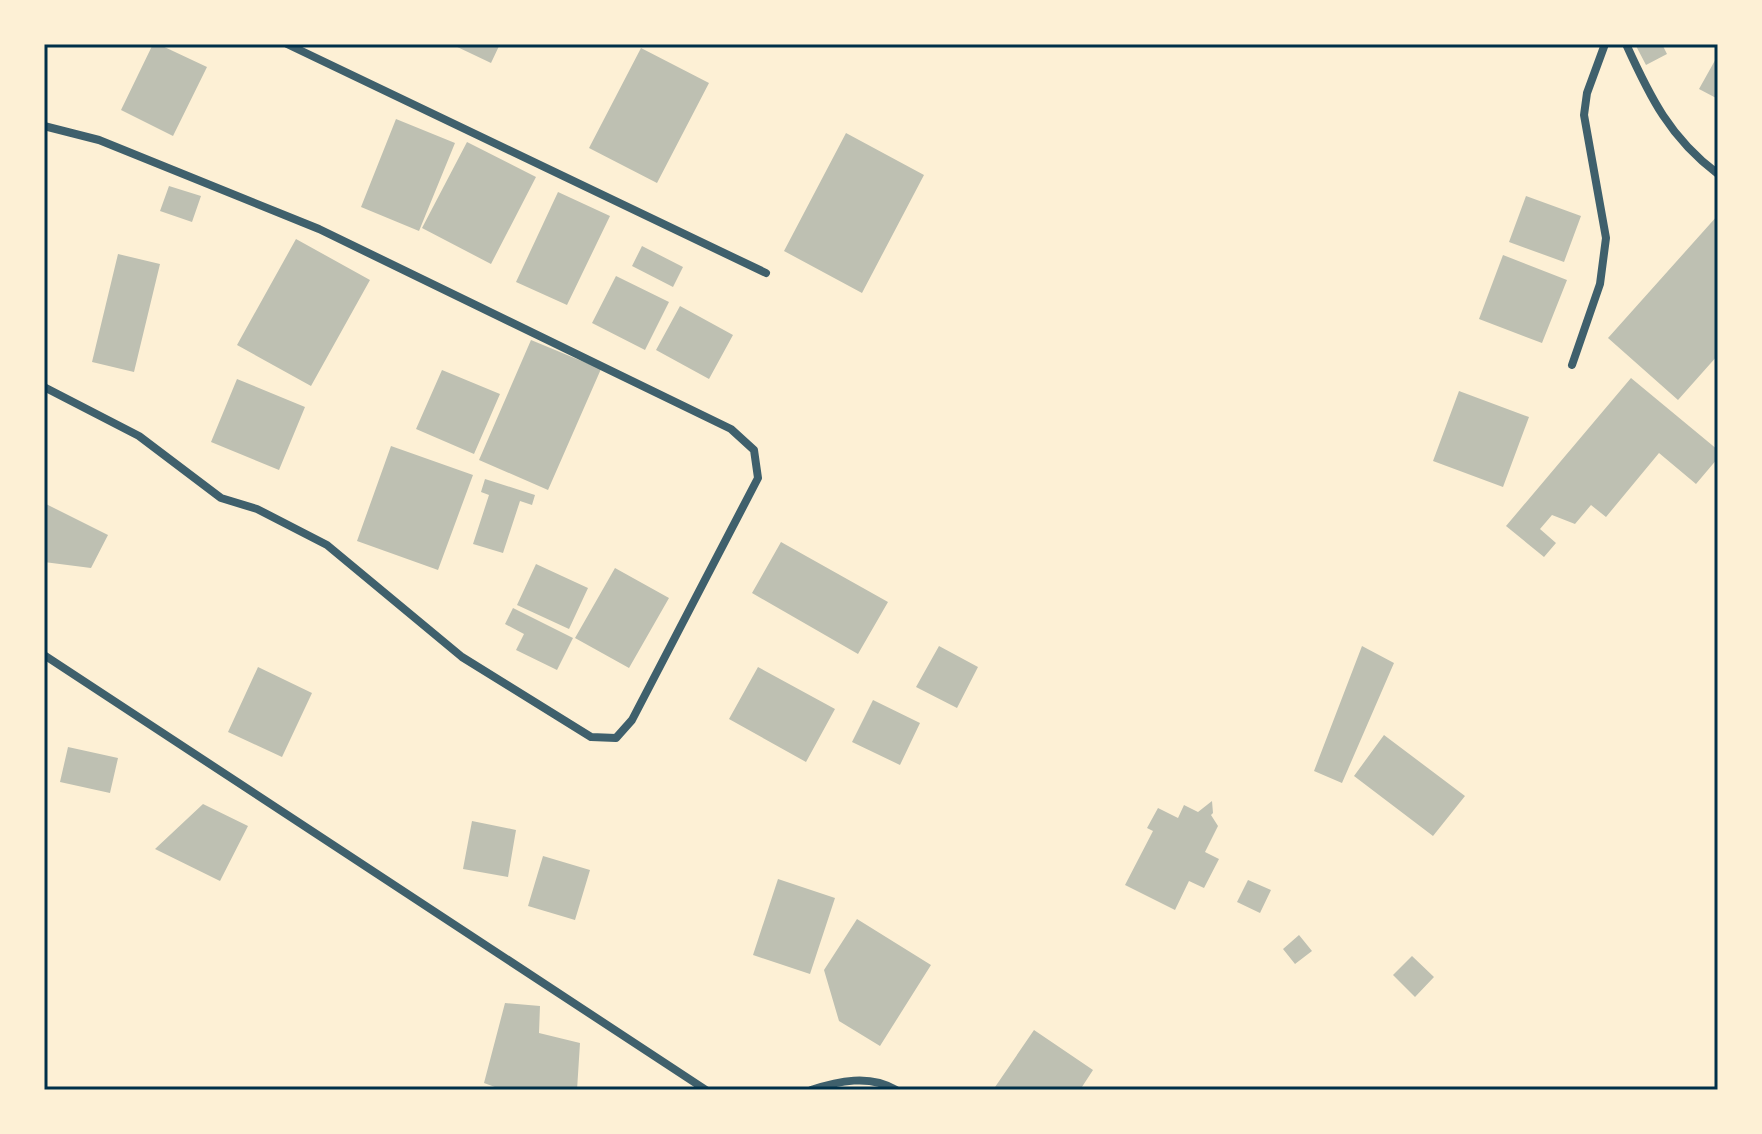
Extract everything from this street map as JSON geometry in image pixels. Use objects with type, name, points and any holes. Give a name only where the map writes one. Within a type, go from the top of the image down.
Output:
[{"type":"street","points":[[287,44],[766,273]]},
{"type":"street","points":[[1572,365],[1600,284],[1606,238],[1584,115],[1587,93],[1605,44]]},
{"type":"street","points":[[1626,44],[1644,84],[1676,137],[1718,174]]},
{"type":"street","points":[[44,126],[99,140],[319,229],[731,429],[754,450],[758,478],[632,720],[616,738],[591,737],[462,657],[327,545],[257,509],[221,498],[139,436],[44,387]]},
{"type":"street","points":[[44,655],[706,1090]]},
{"type":"street","points":[[811,1090],[843,1080],[886,1084],[896,1090]]},
{"type":"building","points":[[153,44],[207,67],[173,136],[121,110]]},
{"type":"building","points":[[451,44],[500,44],[491,63]]},
{"type":"building","points":[[1635,44],[1662,44],[1667,54],[1646,65]]},
{"type":"building","points":[[641,48],[709,83],[657,183],[589,148]]},
{"type":"building","points":[[1718,55],[1718,99],[1699,89]]},
{"type":"building","points":[[396,119],[455,143],[419,231],[361,207]]},
{"type":"building","points":[[846,133],[924,175],[862,293],[784,251]]},
{"type":"building","points":[[467,142],[536,177],[491,264],[422,228]]},
{"type":"building","points":[[169,186],[201,196],[192,222],[160,211]]},
{"type":"building","points":[[558,192],[610,216],[567,305],[516,282]]},
{"type":"building","points":[[1526,196],[1581,216],[1564,262],[1509,242]]},
{"type":"building","points":[[1718,215],[1718,355],[1678,400],[1608,338]]},
{"type":"building","points":[[296,239],[370,280],[311,386],[237,345]]},
{"type":"building","points":[[642,246],[683,267],[673,287],[632,266]]},
{"type":"building","points":[[118,254],[160,264],[134,372],[92,362]]},
{"type":"building","points":[[1503,255],[1567,280],[1542,343],[1479,319]]},
{"type":"building","points":[[616,276],[669,302],[645,350],[592,323]]},
{"type":"building","points":[[680,306],[733,335],[709,379],[656,350]]},
{"type":"building","points":[[531,340],[601,369],[548,490],[479,460]]},
{"type":"building","points":[[442,370],[500,394],[474,454],[416,429]]},
{"type":"building","points":[[1631,378],[1718,450],[1718,458],[1696,484],[1659,453],[1606,517],[1591,505],[1575,524],[1552,515],[1540,529],[1556,543],[1544,557],[1506,526]]},
{"type":"building","points":[[237,379],[305,407],[279,470],[211,442]]},
{"type":"building","points":[[1459,391],[1529,417],[1503,487],[1433,461]]},
{"type":"building","points":[[391,446],[473,475],[438,570],[357,541]]},
{"type":"building","points":[[485,479],[535,495],[532,505],[520,501],[503,553],[473,544],[489,495],[481,492]]},
{"type":"building","points":[[46,504],[108,535],[91,568],[44,562]]},
{"type":"building","points":[[781,542],[888,602],[858,654],[752,593]]},
{"type":"building","points":[[536,564],[588,588],[569,629],[517,605]]},
{"type":"building","points":[[615,568],[669,598],[629,668],[575,638]]},
{"type":"building","points":[[513,608],[573,638],[557,670],[516,650],[524,634],[505,624]]},
{"type":"building","points":[[939,646],[978,667],[957,708],[916,687]]},
{"type":"building","points":[[1362,646],[1394,663],[1342,783],[1314,771]]},
{"type":"building","points":[[258,667],[312,693],[282,757],[228,732]]},
{"type":"building","points":[[758,667],[835,709],[806,762],[729,719]]},
{"type":"building","points":[[873,700],[920,723],[900,765],[852,742]]},
{"type":"building","points":[[1384,735],[1465,796],[1433,836],[1354,776]]},
{"type":"building","points":[[68,747],[118,758],[110,793],[60,782]]},
{"type":"building","points":[[1212,801],[1211,815],[1218,826],[1205,852],[1219,859],[1204,888],[1189,881],[1175,910],[1125,885],[1153,831],[1147,828],[1158,808],[1178,818],[1184,805],[1198,812]]},
{"type":"building","points":[[203,804],[248,826],[220,881],[155,849]]},
{"type":"building","points":[[472,821],[516,830],[508,877],[463,869]]},
{"type":"building","points":[[543,856],[590,870],[575,920],[528,906]]},
{"type":"building","points":[[778,879],[835,898],[810,974],[753,955]]},
{"type":"building","points":[[1248,880],[1271,890],[1260,913],[1237,902]]},
{"type":"building","points":[[857,919],[931,965],[880,1046],[839,1021],[824,970]]},
{"type":"building","points":[[1299,935],[1312,951],[1295,964],[1283,949]]},
{"type":"building","points":[[1412,956],[1434,977],[1415,997],[1393,975]]},
{"type":"building","points":[[505,1003],[540,1006],[539,1033],[580,1043],[577,1090],[503,1090],[484,1083]]},
{"type":"building","points":[[1034,1030],[1093,1070],[1080,1090],[993,1090]]}]
